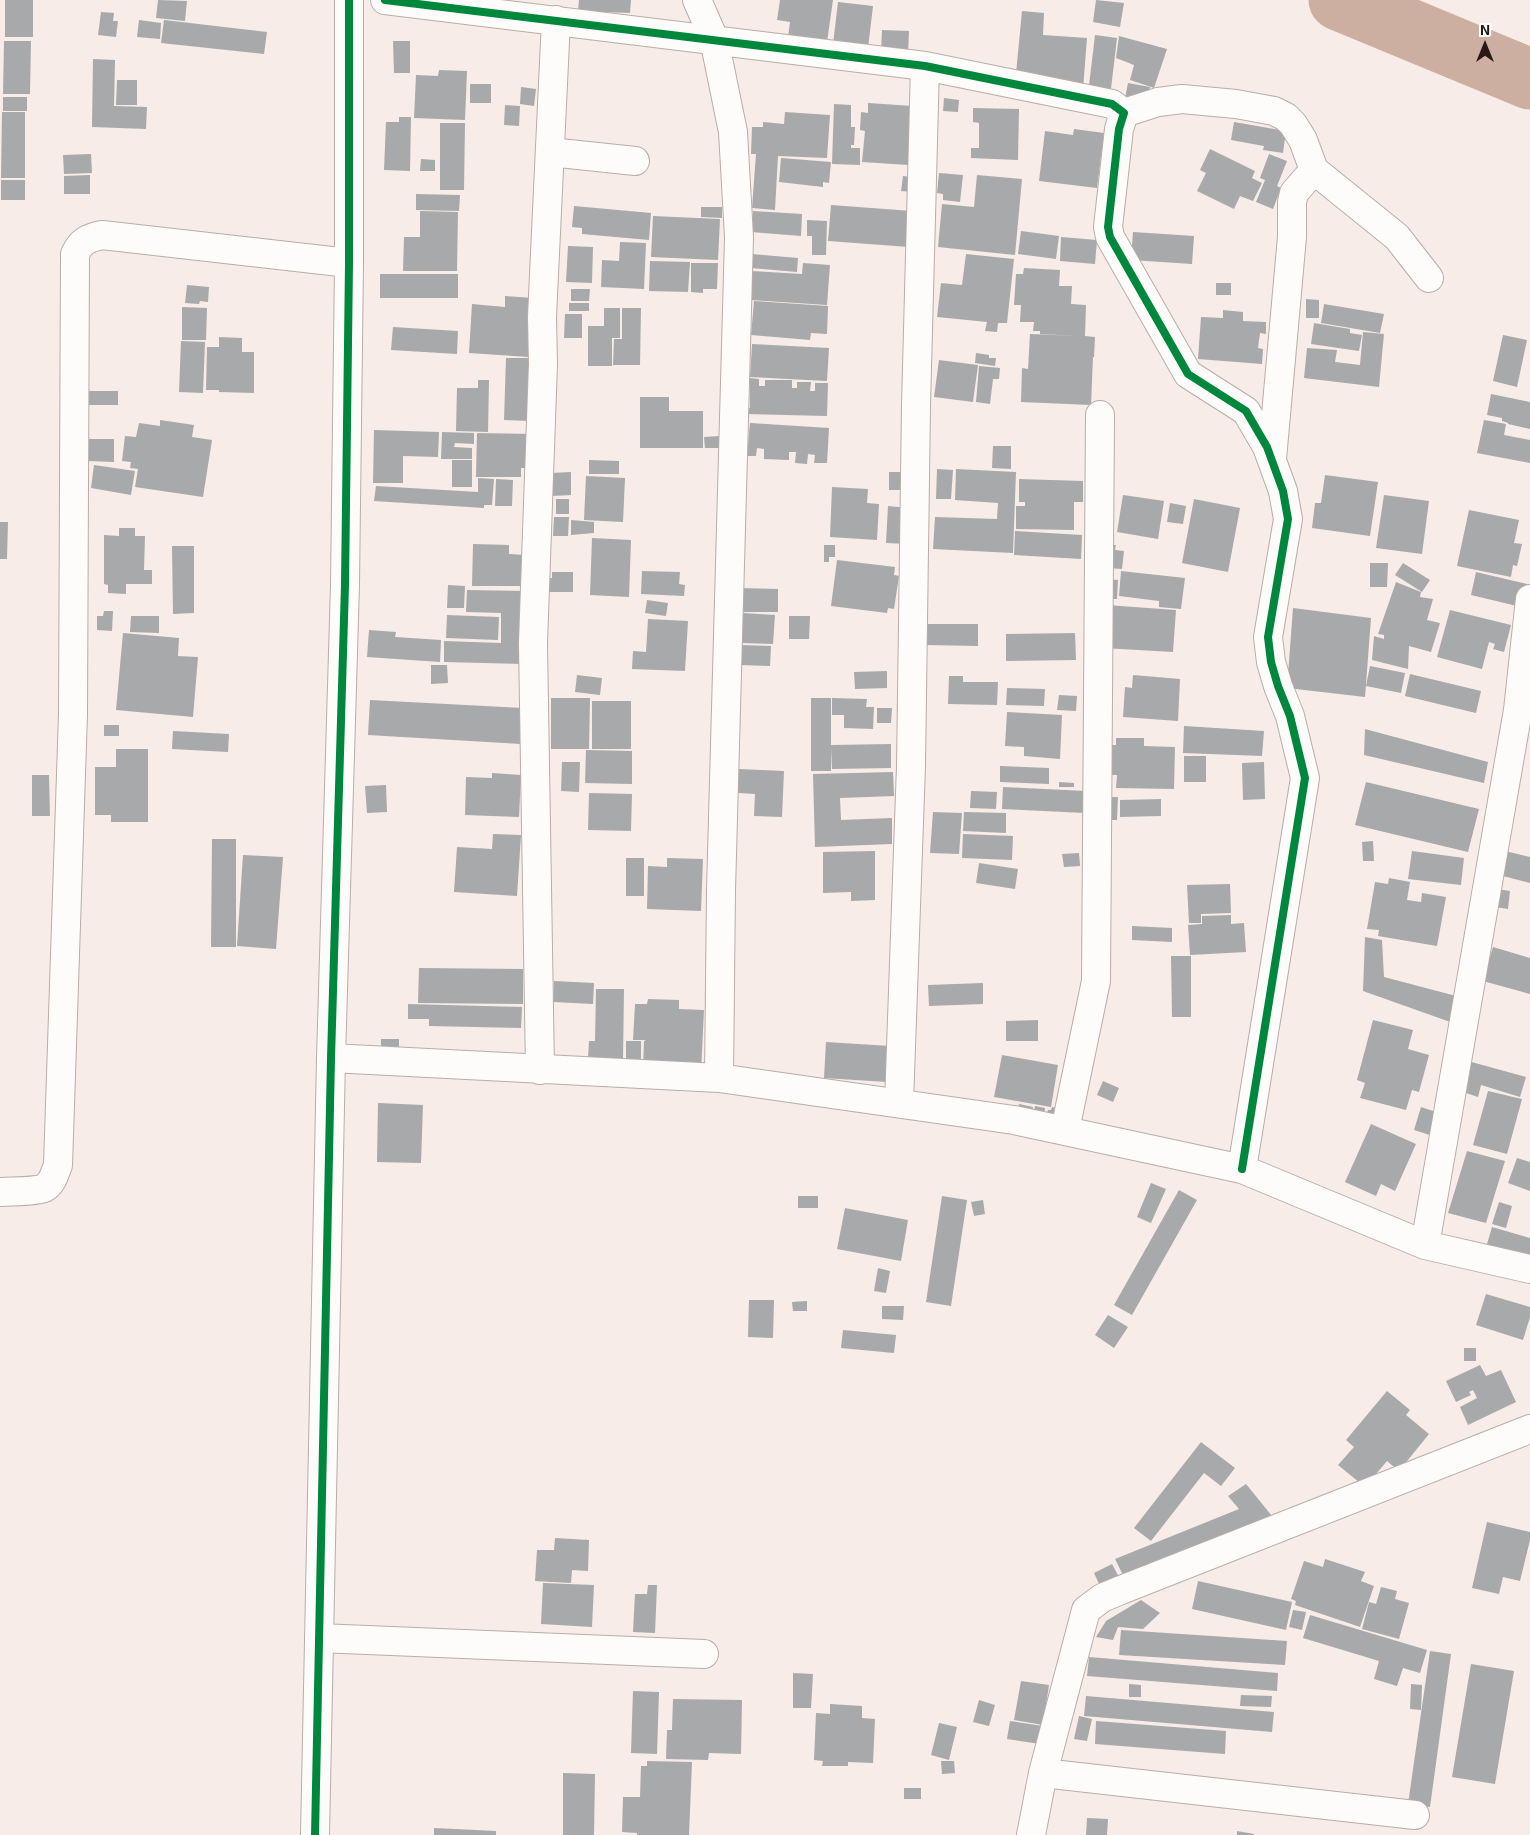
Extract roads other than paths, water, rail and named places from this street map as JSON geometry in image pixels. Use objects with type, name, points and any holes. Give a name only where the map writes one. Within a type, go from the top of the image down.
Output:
[{"type":"street","points":[[315,1835],[331,1058],[345,585],[349,263],[349,0]]},
{"type":"street","points":[[385,0],[925,66],[1112,104],[1124,113]]},
{"type":"street","points":[[697,0],[714,39],[733,132],[739,237],[721,890],[719,1078]]},
{"type":"street","points":[[540,1070],[532,643],[543,364],[542,317],[556,20]]},
{"type":"street","points":[[899,1103],[911,766],[916,406],[925,66]]},
{"type":"street","points":[[1124,113],[1158,102],[1182,99],[1236,104],[1274,111],[1286,117],[1303,140],[1314,170],[1397,237],[1429,278]]},
{"type":"street","points":[[1124,113],[1119,129],[1108,227],[1110,237],[1188,374],[1246,411],[1272,459],[1284,491],[1288,519],[1268,637],[1271,662],[1290,716],[1305,778],[1242,1169]]},
{"type":"street","points":[[550,152],[635,161]]},
{"type":"street","points":[[1272,459],[1292,237],[1292,202],[1294,193],[1314,170]]},
{"type":"street","points":[[0,1192],[44,1188],[54,1178],[58,1165],[73,714],[75,254],[79,245],[86,238],[102,235],[349,263]]},
{"type":"street","points":[[1065,1130],[1096,981],[1100,415]]},
{"type":"street","points":[[1425,1245],[1518,710],[1530,599]]},
{"type":"street","points":[[331,1058],[719,1078],[1014,1120],[1242,1169],[1425,1245],[1530,1270]]},
{"type":"street","points":[[1031,1835],[1043,1774],[1086,1610],[1102,1598],[1121,1590],[1530,1429]]},
{"type":"street","points":[[319,1638],[704,1654]]},
{"type":"street","points":[[1043,1774],[1415,1815]]},
{"type":"waterway","points":[[1339,0],[1530,79]]}]
